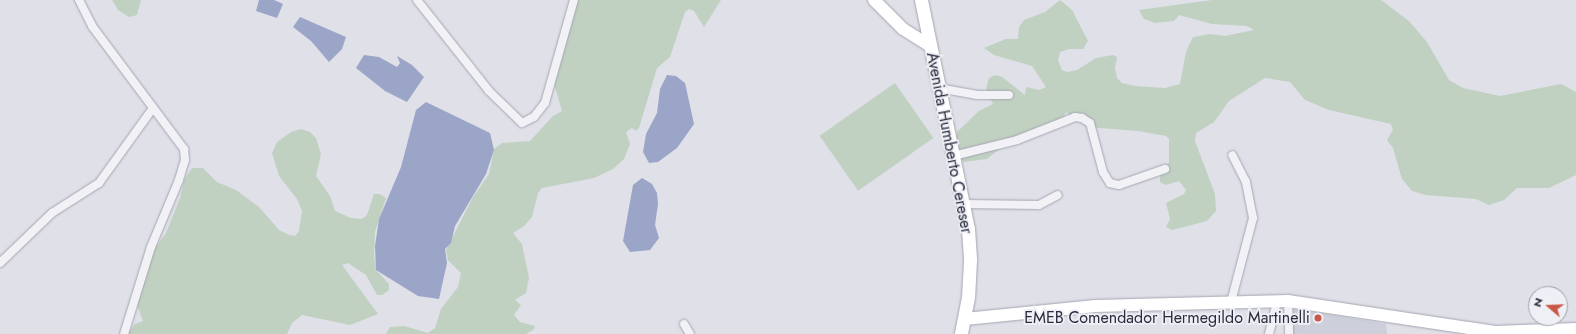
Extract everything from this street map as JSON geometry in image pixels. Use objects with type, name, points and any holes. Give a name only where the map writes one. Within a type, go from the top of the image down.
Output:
[{"type":"main road","points":[[874,0],[904,29],[929,45]]},
{"type":"main road","name":"Avenida Humberto Cereser","points":[[921,0],[938,88],[964,204],[970,260],[965,319],[961,334]]},
{"type":"main road","points":[[965,319],[1095,306],[1282,302],[1495,332],[1576,329]]},
{"type":"street","points":[[79,0],[92,26],[184,149],[185,160],[151,247],[124,334]]},
{"type":"street","points":[[417,0],[489,91],[522,123],[534,116],[544,103],[574,0]]},
{"type":"street","points":[[938,88],[977,95],[1009,95]]},
{"type":"street","points":[[0,263],[52,214],[99,183],[154,108]]},
{"type":"street","points":[[953,156],[1017,140],[1075,117],[1082,118],[1090,123],[1103,172],[1110,183],[1119,185],[1165,169]]},
{"type":"street","points":[[1231,302],[1253,218],[1246,182],[1232,155]]},
{"type":"street","points":[[964,204],[1039,205],[1058,196]]},
{"type":"street","points":[[1269,334],[1282,302]]},
{"type":"street","points":[[1282,302],[1288,334]]},
{"type":"street","points":[[684,324],[690,334]]},
{"type":"shaded area","name":"EMEB Comendador Hermegildo Martinelli","points":[[1297,309],[1386,324],[1387,334],[1290,334],[1289,311]]},
{"type":"green space","points":[[112,0],[141,0],[137,15],[129,17],[118,10]]},
{"type":"green space","points":[[577,0],[721,0],[704,27],[694,11],[689,9],[685,12],[670,57],[657,68],[639,128],[636,131],[632,128],[626,132],[630,144],[624,159],[613,169],[594,178],[542,188],[538,193],[532,217],[524,226],[513,233],[522,244],[529,278],[526,293],[515,300],[521,305],[514,315],[520,322],[535,326],[533,330],[526,334],[386,334],[390,327],[404,326],[428,333],[435,328],[441,309],[458,287],[461,273],[448,260],[446,250],[473,197],[489,174],[494,149],[502,143],[530,141],[553,116],[562,111],[554,84]]},
{"type":"green space","points":[[1060,0],[1072,10],[1088,41],[1083,49],[1069,49],[1060,52],[1058,60],[1062,70],[1067,72],[1077,70],[1096,58],[1113,55],[1117,57],[1115,68],[1117,78],[1122,83],[1135,86],[1165,88],[1180,84],[1186,52],[1193,37],[1210,34],[1225,36],[1254,30],[1247,26],[1212,24],[1179,15],[1174,21],[1155,23],[1144,19],[1139,10],[1212,0],[1381,0],[1409,21],[1427,42],[1449,80],[1463,88],[1500,96],[1561,84],[1576,92],[1576,175],[1549,188],[1517,188],[1504,200],[1489,205],[1476,199],[1426,195],[1412,191],[1402,179],[1393,148],[1387,140],[1393,130],[1391,124],[1329,110],[1305,100],[1290,82],[1265,78],[1229,101],[1214,122],[1196,133],[1195,141],[1215,194],[1216,211],[1207,221],[1172,230],[1166,227],[1170,219],[1166,203],[1184,194],[1186,190],[1179,181],[1165,185],[1160,182],[1160,175],[1169,162],[1169,139],[1166,136],[1138,131],[1087,127],[1066,112],[1056,129],[1014,137],[987,159],[964,162],[959,157],[955,142],[957,132],[979,111],[993,104],[986,89],[989,78],[995,75],[1002,77],[1025,95],[1026,87],[1039,90],[1046,87],[1032,66],[994,55],[984,48],[1006,39],[1018,39],[1019,27],[1024,20],[1045,12]]},
{"type":"green space","points":[[895,83],[933,138],[858,191],[820,136]]},
{"type":"green space","points":[[301,129],[310,132],[316,138],[321,154],[316,176],[330,196],[335,211],[351,218],[362,219],[367,215],[374,194],[380,194],[386,198],[375,232],[374,256],[376,270],[389,284],[389,290],[382,295],[377,295],[366,275],[348,263],[342,265],[378,314],[350,325],[302,315],[292,323],[287,334],[128,334],[135,324],[143,321],[137,305],[149,257],[166,233],[180,198],[184,180],[192,168],[203,168],[217,182],[236,190],[259,207],[279,230],[295,236],[299,231],[302,211],[297,199],[279,176],[272,153],[277,142],[291,132]]},
{"type":"water","points":[[259,0],[274,0],[283,4],[277,18],[256,11]]},
{"type":"water","points":[[300,17],[346,37],[342,49],[329,62],[311,41],[293,27]]},
{"type":"water","points":[[364,55],[379,57],[397,67],[400,63],[397,56],[412,65],[424,77],[407,102],[385,91],[356,68]]},
{"type":"water","points":[[667,75],[676,76],[685,83],[694,124],[677,148],[658,162],[649,163],[643,152],[646,134],[657,113],[660,89]]},
{"type":"water","points":[[426,102],[490,133],[494,150],[486,174],[455,226],[451,243],[445,249],[447,263],[439,299],[418,296],[376,270],[375,246],[379,219],[401,167],[416,110]]},
{"type":"water","points":[[642,178],[652,184],[657,193],[658,204],[655,225],[659,238],[650,250],[630,252],[623,241],[633,185]]},
{"type":"place","name":"EMEB Comendador Hermegildo Martinelli","points":[[1318,318]]}]
